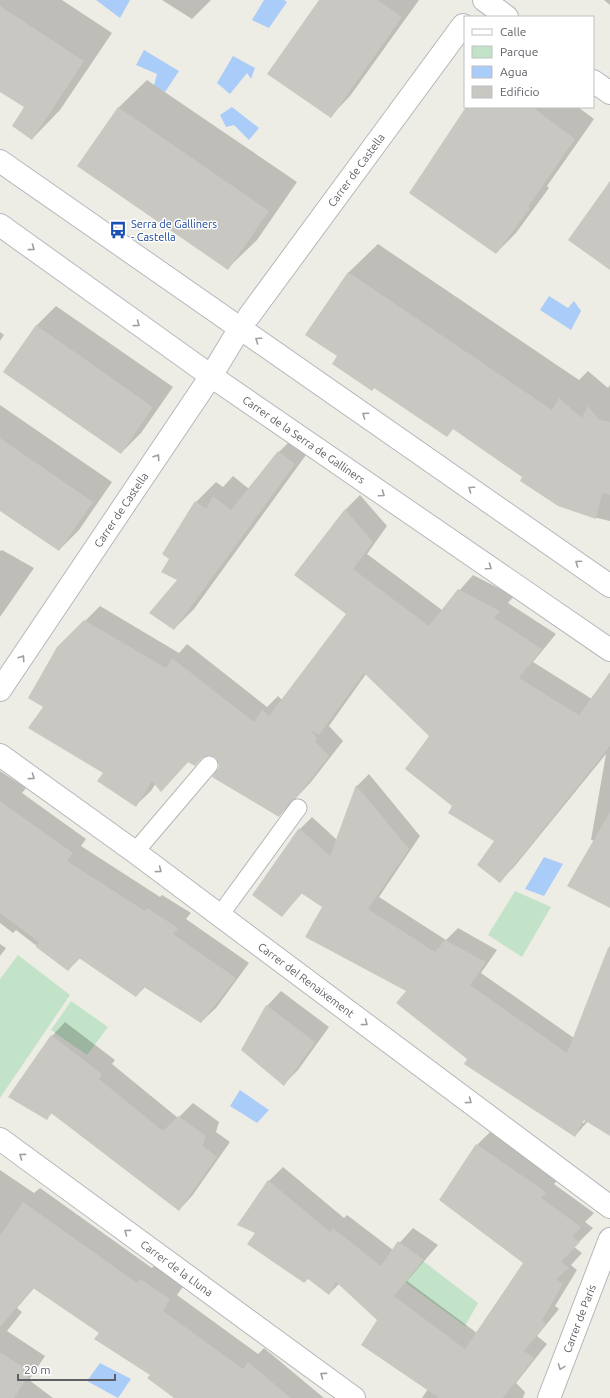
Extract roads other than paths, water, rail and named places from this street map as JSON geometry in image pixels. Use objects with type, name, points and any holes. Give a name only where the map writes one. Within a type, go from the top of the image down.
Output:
[{"type":"street","points":[[484,0],[506,16]]},
{"type":"street","name":"Carrer de Castella","points":[[0,690],[211,376],[244,322],[463,25]]},
{"type":"street","points":[[594,82],[610,93]]},
{"type":"street","points":[[0,161],[244,322],[606,580]]},
{"type":"street","name":"Carrer de la Serra de Galliners","points":[[0,225],[211,376],[610,650]]},
{"type":"street","name":"Carrer del Renaixement","points":[[0,755],[135,852],[610,1207]]},
{"type":"street","name":"Carrer de la Lluna","points":[[0,1139],[354,1398]]},
{"type":"street","name":"Carrer de París","points":[[549,1398],[610,1239]]},
{"type":"lane","points":[[135,852],[209,765]]},
{"type":"lane","points":[[220,915],[298,808]]},
{"type":"water","points":[[96,0],[130,0],[120,18]]},
{"type":"water","points":[[264,0],[284,0],[287,2],[269,28],[252,20]]},
{"type":"water","points":[[144,50],[179,71],[165,92],[154,85],[157,74],[136,65]]},
{"type":"water","points":[[233,56],[255,68],[251,79],[247,73],[230,94],[217,83]]},
{"type":"water","points":[[232,107],[259,128],[249,140],[234,125],[226,127],[220,115]]},
{"type":"water","points":[[549,296],[568,308],[574,301],[581,311],[571,330],[540,310]]},
{"type":"water","points":[[544,857],[563,864],[544,896],[525,889]]},
{"type":"water","points":[[240,1090],[269,1110],[257,1123],[230,1106]]},
{"type":"water","points":[[100,1363],[131,1379],[118,1398],[87,1381]]},
{"type":"place","name":"Serra de Galliners - Castella","points":[[118,230]]}]
